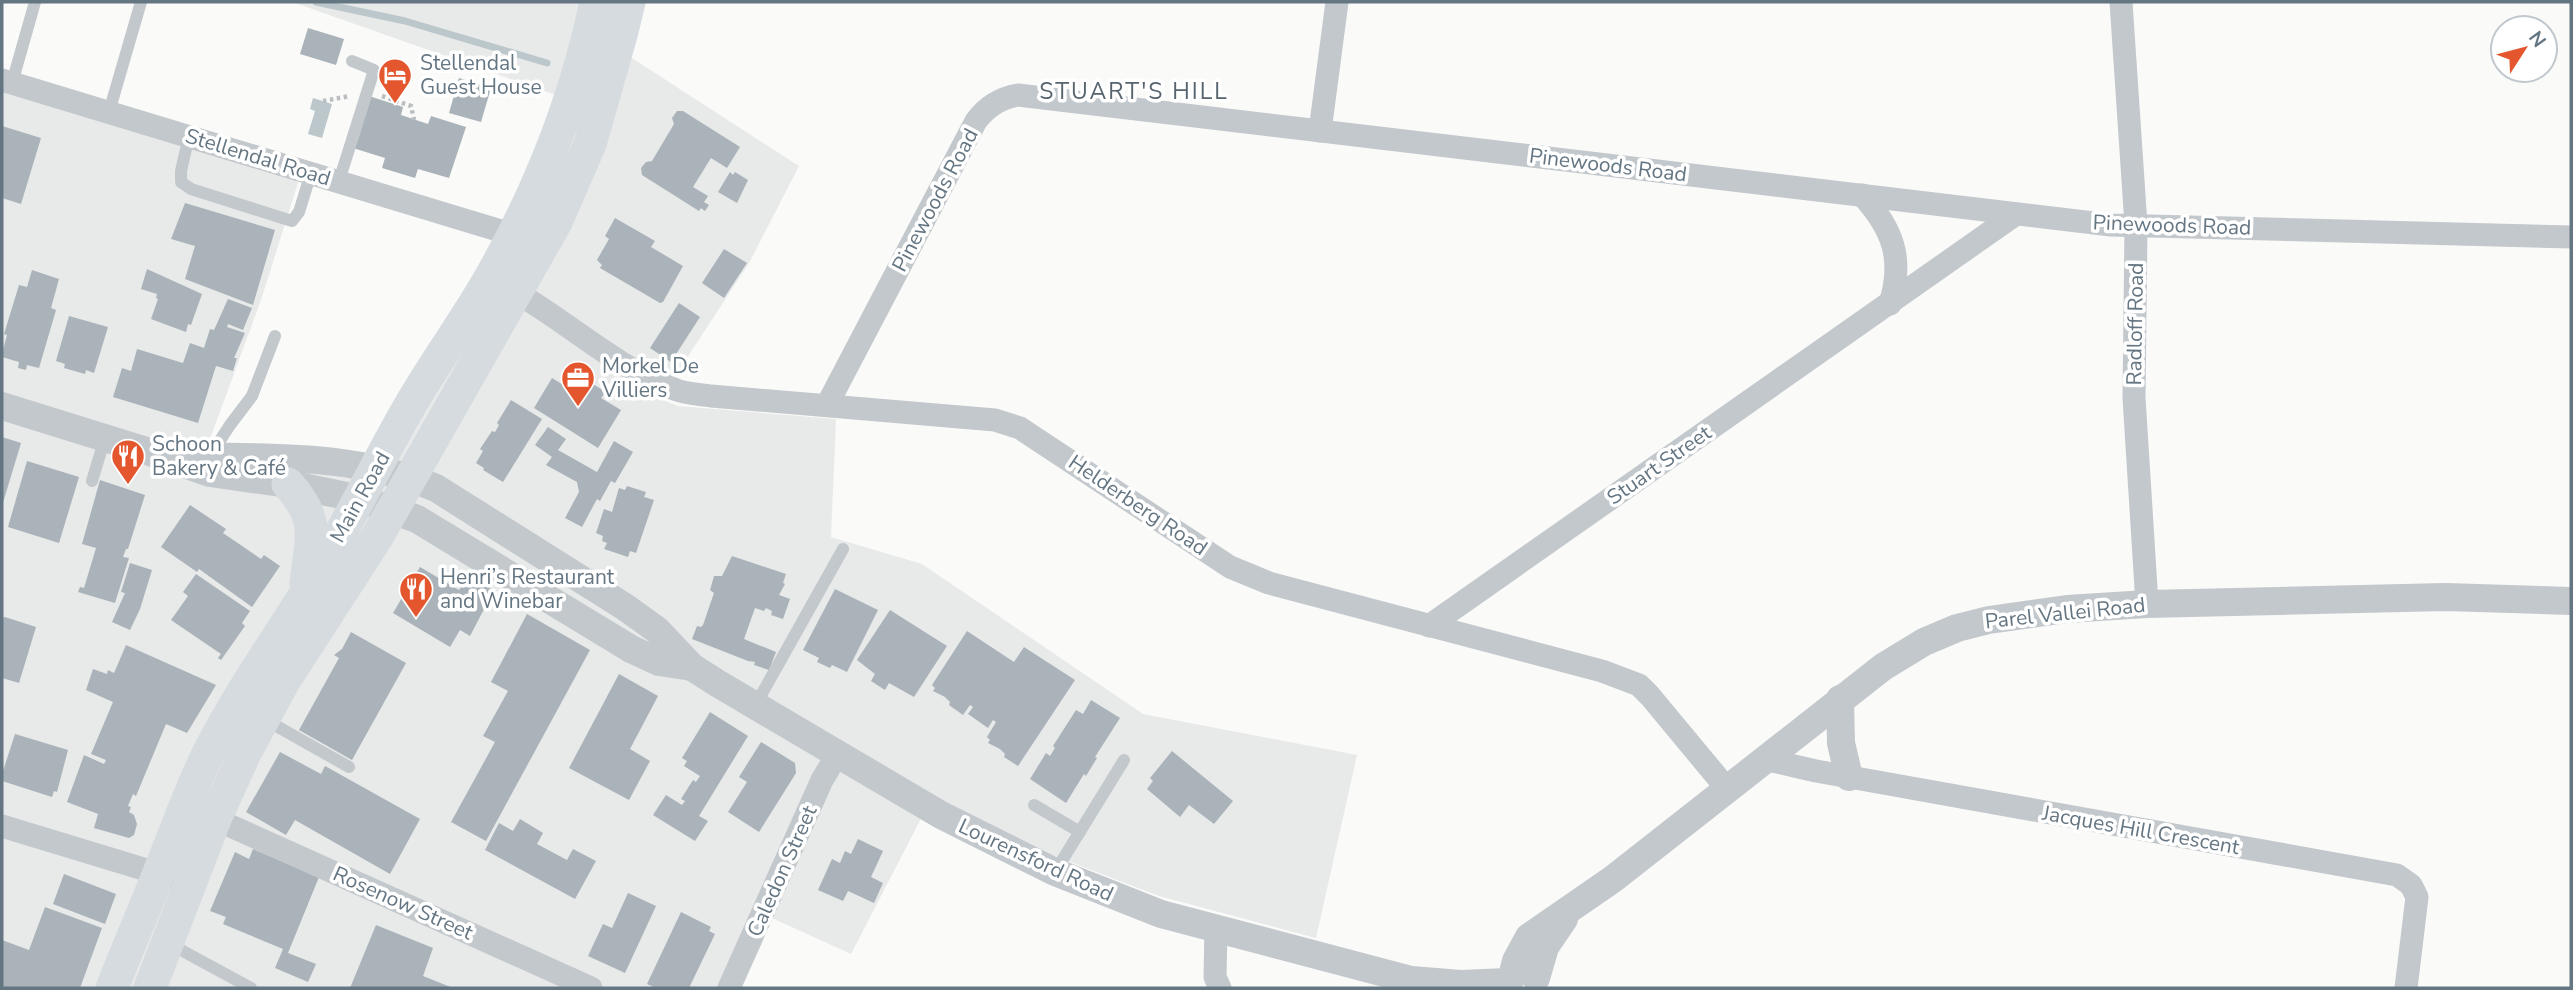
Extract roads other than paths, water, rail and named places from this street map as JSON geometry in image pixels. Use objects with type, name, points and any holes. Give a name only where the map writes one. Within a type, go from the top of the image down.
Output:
[{"type":"main road","name":"Main Road","points":[[112,988],[182,811],[210,751],[267,650],[304,596],[361,499],[404,416],[485,287],[541,182],[583,62],[596,2]]},
{"type":"main road","name":"Main Road","points":[[150,988],[215,819],[284,681],[370,549],[556,222],[590,144],[629,2]]},
{"type":"main road","points":[[288,484],[304,502],[310,515],[312,534],[304,596]]},
{"type":"street","points":[[1320,131],[1337,2]]},
{"type":"street","name":"Radloff Road","points":[[2121,2],[2136,225],[2134,398],[2147,604]]},
{"type":"street","name":"Stellendal Road","points":[[7,81],[514,235]]},
{"type":"street","name":"Pinewoods Road","points":[[827,405],[976,121],[989,106],[1018,94],[2110,225],[2571,237]]},
{"type":"street","points":[[1862,195],[1882,219],[1894,247],[1896,276],[1890,304]]},
{"type":"street","name":"Stuart Street","points":[[1429,626],[2016,214]]},
{"type":"street","name":"Helderberg Road","points":[[517,293],[635,369],[674,389],[711,396],[1009,423],[1230,567],[1249,576],[1602,671],[1639,685],[1728,790]]},
{"type":"street","points":[[2,406],[160,455]]},
{"type":"street","name":"Lourensford Road","points":[[160,455],[210,473],[288,484],[393,508],[417,519],[631,649],[659,662],[692,667]]},
{"type":"street","name":"Lourensford Road","points":[[160,455],[292,457],[377,467],[410,477],[436,488],[625,607],[657,631],[692,667],[755,707],[956,823],[1055,872],[1161,914],[1428,983],[1529,984]]},
{"type":"street","name":"Parel Vallei Road","points":[[1428,983],[1471,974],[1498,959],[1569,911],[1900,655],[1957,628],[1989,620],[2067,609],[2147,604],[2445,597],[2571,601]]},
{"type":"street","points":[[1840,699],[1841,743],[1849,777]]},
{"type":"street","name":"Caledon Street","points":[[729,988],[822,780],[837,755]]},
{"type":"street","name":"Jacques Hill Crescent","points":[[1764,759],[1849,777],[2397,875],[2411,885],[2417,897],[2406,988]]},
{"type":"street","name":"Rosenow Street","points":[[215,819],[591,988]]},
{"type":"street","points":[[2,826],[190,884]]},
{"type":"street","name":"Parel Vallei Road","points":[[1529,984],[1545,947],[1569,911]]},
{"type":"street","points":[[1216,929],[1216,977],[1220,988]]},
{"type":"street","points":[[1529,984],[1516,961],[1530,936]]},
{"type":"lane","points":[[7,81],[35,2]]},
{"type":"lane","points":[[109,112],[141,2]]},
{"type":"lane","points":[[339,181],[374,71],[352,61]]},
{"type":"lane","points":[[190,136],[181,171],[181,182],[191,189],[292,220],[299,212],[311,173]]},
{"type":"lane","points":[[210,456],[252,396],[275,336]]},
{"type":"lane","points":[[92,481],[105,438]]},
{"type":"lane","points":[[755,707],[843,549]]},
{"type":"lane","points":[[264,719],[349,767]]},
{"type":"lane","points":[[1055,872],[1124,760]]},
{"type":"lane","points":[[1034,805],[1080,832]]},
{"type":"lane","points":[[168,943],[252,988]]},
{"type":"waterway","points":[[316,2],[405,21],[547,63]]},
{"type":"place","name":"Stellendal Guest House","points":[[395,105]]},
{"type":"place","name":"Morkel De Villiers","points":[[578,408]]},
{"type":"place","name":"Schoon Bakery & Café","points":[[128,486]]},
{"type":"place","name":"Henri’s Restaurant and Winebar","points":[[416,619]]},
{"type":"district","name":"STUART'S HILL","points":[[1134,91]]}]
